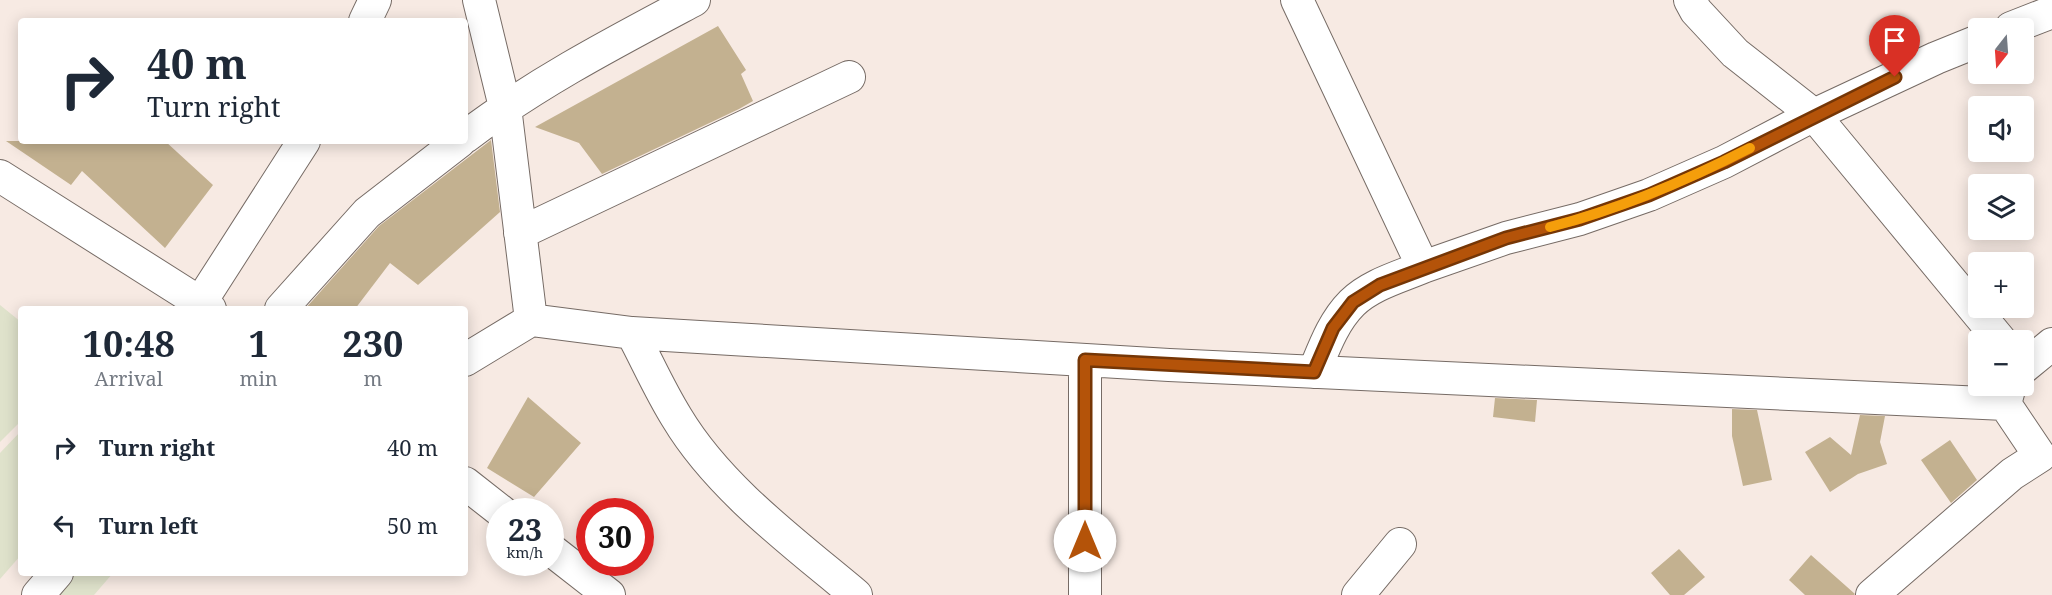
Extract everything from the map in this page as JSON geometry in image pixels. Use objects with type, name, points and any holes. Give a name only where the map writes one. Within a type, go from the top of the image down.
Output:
[{"type":"street","points":[[366,18],[375,0]]},
{"type":"street","points":[[479,0],[505,106],[531,320]]},
{"type":"street","points":[[468,135],[505,106],[601,50],[694,0]]},
{"type":"street","points":[[1297,0],[1422,267]]},
{"type":"street","points":[[1690,0],[1696,11],[1735,53],[1814,116],[1992,330]]},
{"type":"street","points":[[2034,19],[2052,12]]},
{"type":"street","points":[[1314,372],[1333,328],[1353,302],[1380,285],[1422,267],[1506,238],[1580,219],[1649,195],[1724,162],[1814,116],[1968,45]]},
{"type":"street","points":[[520,233],[849,77]]},
{"type":"street","points":[[0,176],[205,306],[302,144]]},
{"type":"street","points":[[283,306],[367,213],[456,144]]},
{"type":"street","points":[[468,358],[531,320],[632,333],[1314,372],[1968,394]]},
{"type":"street","points":[[632,333],[677,419],[702,453],[730,484],[855,595]]},
{"type":"street","points":[[2034,359],[2052,344]]},
{"type":"street","points":[[1085,360],[1085,595]]},
{"type":"street","points":[[1872,595],[2012,474],[2046,461],[2008,396]]},
{"type":"street","points":[[468,485],[486,499]]},
{"type":"street","points":[[1358,595],[1400,544]]},
{"type":"street","points":[[564,560],[609,595]]},
{"type":"street","points":[[38,595],[54,576]]},
{"type":"green space","points":[[0,305],[18,320],[18,424],[0,442]]},
{"type":"green space","points":[[18,434],[18,558],[0,579],[0,453]]},
{"type":"green space","points":[[63,576],[110,576],[94,595],[47,595]]},
{"type":"building","points":[[718,26],[746,70],[741,74],[753,101],[739,109],[602,174],[579,143],[535,127]]},
{"type":"building","points":[[491,140],[500,212],[418,285],[390,263],[357,306],[308,306],[379,226]]},
{"type":"building","points":[[6,141],[18,141],[18,144],[168,144],[213,185],[165,248],[82,171],[71,185]]},
{"type":"building","points":[[528,397],[581,443],[534,497],[487,468]]},
{"type":"building","points":[[1495,398],[1537,400],[1535,422],[1493,417]]},
{"type":"building","points":[[1732,409],[1757,410],[1772,480],[1743,486],[1732,436]]},
{"type":"building","points":[[1860,415],[1885,416],[1880,442],[1887,464],[1858,474],[1830,492],[1805,452],[1830,437],[1851,455]]},
{"type":"building","points":[[1950,440],[1977,480],[1951,503],[1921,460]]},
{"type":"building","points":[[1679,549],[1705,577],[1684,595],[1670,595],[1651,573]]},
{"type":"building","points":[[1811,555],[1855,594],[1805,595],[1789,580]]},
{"type":"slow traffic","points":[[1550,227],[1649,195],[1750,148]]},
{"type":"route","points":[[1085,541],[1085,360],[1314,372],[1333,328],[1353,302],[1380,285],[1422,267],[1506,238],[1580,219],[1649,195],[1724,162],[1895,77]]}]
